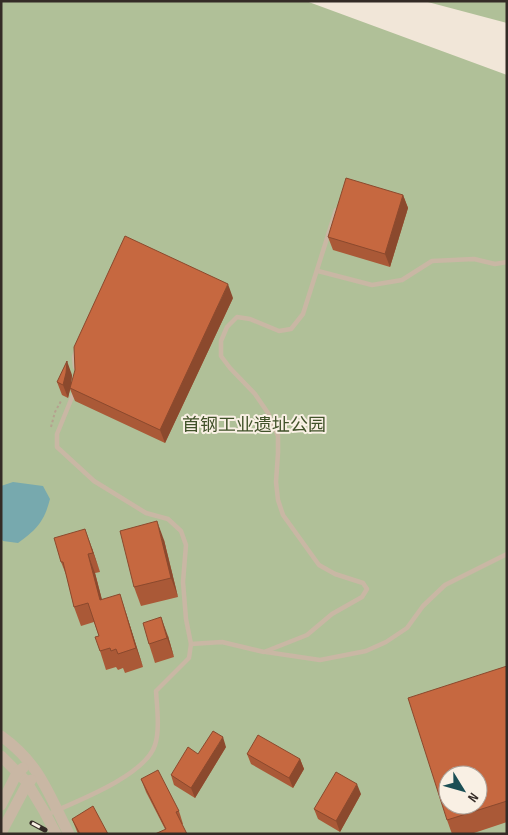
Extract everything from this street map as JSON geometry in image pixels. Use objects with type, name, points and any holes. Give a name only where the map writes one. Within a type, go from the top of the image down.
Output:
[{"type":"street","points":[[1,736],[26,756],[38,774],[52,813],[56,834]]},
{"type":"street","points":[[1,756],[69,834]]},
{"type":"street","points":[[1,804],[17,773],[30,763]]},
{"type":"street","points":[[1,833],[27,784],[38,774]]},
{"type":"lane","points":[[264,652],[307,635],[332,614],[362,597],[367,590],[363,583],[335,574],[319,565],[284,516],[278,500],[276,482],[278,436],[264,407],[221,356],[221,341],[227,327],[237,317],[250,318],[279,331],[292,329],[303,314],[338,206]]},
{"type":"lane","points":[[318,271],[372,285],[402,280],[432,262],[474,259],[495,264],[507,262]]},
{"type":"lane","points":[[76,373],[74,357],[78,348]]},
{"type":"lane","points":[[52,813],[126,777],[144,762],[155,746],[157,720],[156,691],[189,658],[191,644],[186,619],[183,582],[186,545],[181,531],[168,519],[146,513],[94,481],[58,447],[57,434],[75,390],[76,382]]},
{"type":"lane","points":[[191,644],[222,642],[264,652],[320,660],[366,651],[386,642],[407,628],[423,606],[445,586],[507,554]]},
{"type":"green space","name":"首钢工业遗址公园","points":[[1,1],[306,1],[507,75],[507,834],[1,834]]},
{"type":"green space","points":[[424,1],[507,1],[507,23]]},
{"type":"water","points":[[13,482],[43,486],[50,499],[39,524],[18,543],[3,541],[1,538],[1,486]]},
{"type":"building","points":[[346,178],[403,195],[385,254],[328,237]]},
{"type":"building","points":[[125,236],[228,284],[160,430],[70,388],[75,370],[74,347]]},
{"type":"building","points":[[67,361],[66,373],[63,385],[57,382]]},
{"type":"building","points":[[157,521],[171,578],[134,587],[120,531]]},
{"type":"building","points":[[85,529],[93,553],[88,554],[100,600],[120,594],[136,648],[118,654],[116,649],[111,651],[110,648],[100,651],[95,637],[99,636],[88,603],[74,607],[63,562],[61,562],[54,538]]},
{"type":"building","points":[[161,617],[167,638],[149,644],[143,623]]},
{"type":"building","points":[[507,666],[507,801],[488,807],[488,765],[438,765],[438,792],[408,698]]},
{"type":"building","points":[[213,731],[223,737],[191,788],[171,775],[188,747],[198,754]]},
{"type":"building","points":[[258,735],[300,759],[289,778],[247,754]]},
{"type":"building","points":[[158,770],[179,811],[176,812],[187,834],[155,834],[166,829],[141,779]]},
{"type":"building","points":[[336,772],[357,784],[336,821],[314,809]]},
{"type":"building","points":[[93,806],[108,834],[80,834],[72,819]]},
{"type":"building","points":[[445,815],[463,815],[447,820]]},
{"type":"railway","points":[[32,823],[45,830]]}]
